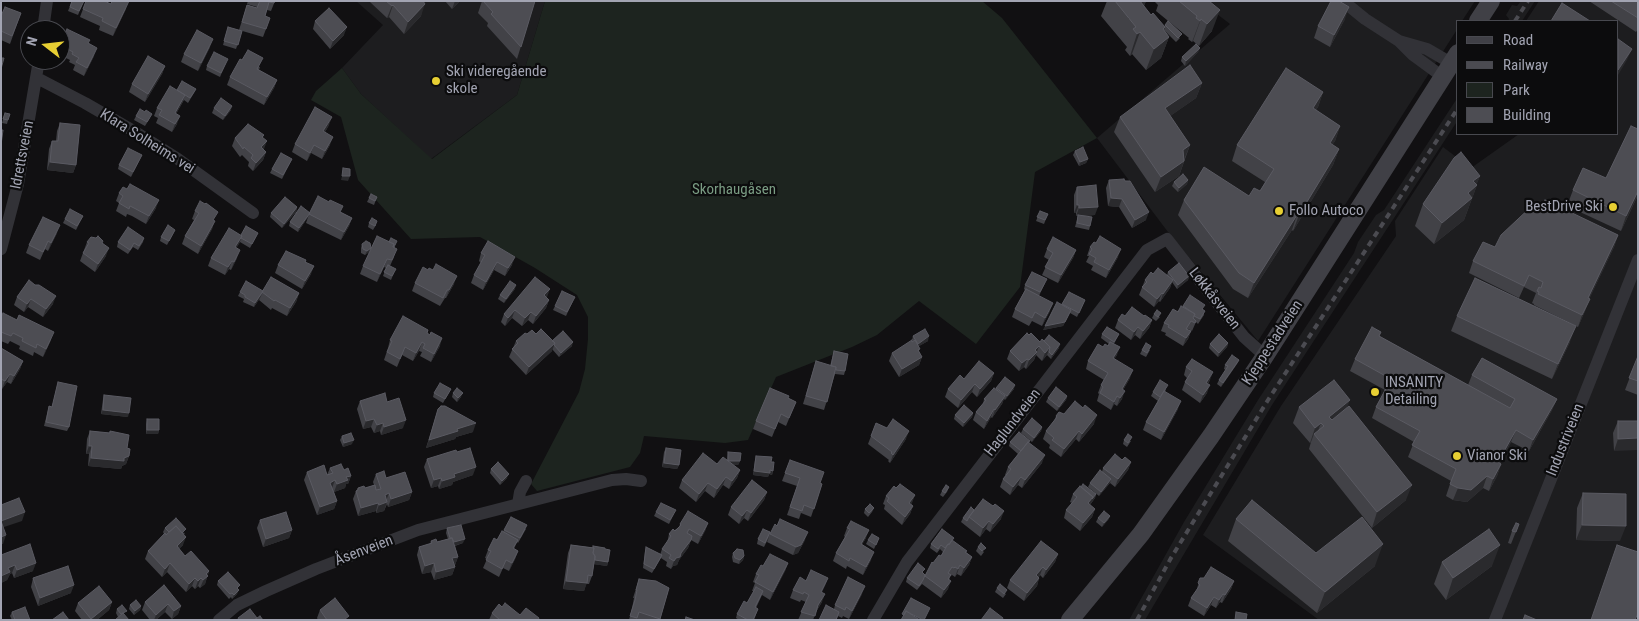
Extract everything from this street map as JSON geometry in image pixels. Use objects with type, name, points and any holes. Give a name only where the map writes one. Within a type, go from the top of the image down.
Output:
[{"type":"main road","points":[[1479,20],[1491,1]]},
{"type":"main road","name":"Kjeppestadveien","points":[[1070,620],[1166,500],[1265,356],[1451,64]]},
{"type":"street","points":[[44,20],[46,1]]},
{"type":"street","points":[[1343,1],[1365,19],[1399,41],[1413,55],[1451,64]]},
{"type":"street","name":"Idrettsveien","points":[[1,249],[18,184],[38,70]]},
{"type":"street","name":"Klara Solheims vei","points":[[37,78],[137,133],[178,159],[253,213]]},
{"type":"street","name":"Løkkåsveien","points":[[1167,239],[1244,337],[1265,356]]},
{"type":"street","name":"Haglundveien","points":[[873,620],[907,562],[987,456],[1147,250],[1167,239]]},
{"type":"street","name":"Industriveien","points":[[1495,620],[1638,260]]},
{"type":"street","name":"Åsenveien","points":[[219,620],[238,605],[356,553],[418,530],[612,480],[641,481]]},
{"type":"street","points":[[518,504],[520,492],[526,481]]},
{"type":"shaded area","name":"Ski videregående skole","points":[[356,1],[545,1],[517,95],[431,159],[361,94],[342,68],[383,25]]},
{"type":"shaded area","points":[[1200,1],[1475,1],[1463,20],[1456,20],[1456,31],[1258,341],[1168,232],[1097,138],[1230,24]]},
{"type":"shaded area","points":[[1521,1],[1535,1],[1523,20],[1508,20],[1506,15],[1512,5],[1517,6]]},
{"type":"shaded area","points":[[1539,1],[1638,1],[1638,620],[1319,620],[1203,535],[1281,406],[1396,236],[1395,221],[1443,147],[1471,168],[1518,135],[1619,135],[1619,20],[1527,20]]},
{"type":"shaded area","points":[[1456,100],[1456,123],[1272,405],[1145,620],[1129,620],[1184,522],[1258,400],[1354,253],[1358,242],[1376,215],[1384,210]]},
{"type":"green space","name":"Skorhaugåsen","points":[[545,1],[982,1],[1002,18],[1097,138],[1035,172],[1020,287],[976,344],[919,301],[877,335],[776,377],[748,440],[725,443],[644,436],[640,453],[630,467],[537,491],[531,484],[579,392],[585,369],[588,317],[577,295],[535,268],[480,237],[411,239],[358,180],[341,117],[311,100],[316,91],[342,68],[361,94],[432,159],[517,95]]},
{"type":"building","points":[[72,1],[84,1],[79,11],[70,7]]},
{"type":"building","points":[[86,1],[104,1],[111,4],[112,1],[129,1],[116,28],[102,21],[103,18],[83,9]]},
{"type":"building","points":[[260,1],[275,1],[274,3],[269,2],[265,16],[270,18],[266,29],[242,22],[247,5],[257,8]]},
{"type":"building","points":[[386,1],[423,1],[425,4],[408,22],[393,5]]},
{"type":"building","points":[[483,1],[535,1],[521,47],[491,14],[493,12]]},
{"type":"building","points":[[1115,1],[1140,1],[1151,15],[1153,13],[1165,27],[1163,29],[1169,37],[1154,49],[1140,32],[1137,34],[1133,29],[1136,27]]},
{"type":"building","points":[[1179,1],[1209,1],[1220,10],[1207,24],[1201,19],[1200,21],[1196,18],[1197,16]]},
{"type":"building","points":[[1331,1],[1339,1],[1349,7],[1334,35],[1318,26]]},
{"type":"building","points":[[1611,1],[1638,1],[1638,18]]},
{"type":"building","points":[[1562,3],[1588,20],[1552,20]]},
{"type":"building","points":[[5,7],[21,13],[12,36],[1,31],[1,16]]},
{"type":"building","points":[[329,8],[347,27],[333,41],[315,21]]},
{"type":"building","points":[[1168,21],[1182,34],[1178,38],[1165,25]]},
{"type":"building","points":[[228,27],[242,31],[238,45],[224,41]]},
{"type":"building","points":[[70,30],[90,40],[88,43],[97,48],[87,68],[76,62],[79,58],[72,54],[73,52],[70,50]]},
{"type":"building","points":[[197,30],[213,39],[201,63],[184,54]]},
{"type":"building","points":[[1619,40],[1632,49],[1619,68]]},
{"type":"building","points":[[1196,44],[1200,48],[1186,61],[1182,57]]},
{"type":"building","points":[[248,50],[263,58],[257,69],[277,80],[267,97],[230,77],[240,59],[242,60]]},
{"type":"building","points":[[214,52],[228,59],[221,73],[207,66]]},
{"type":"building","points":[[148,56],[165,66],[148,94],[132,84]]},
{"type":"building","points":[[1,58],[4,58],[1,69]]},
{"type":"building","points":[[1190,65],[1202,83],[1165,108],[1190,145],[1183,150],[1184,161],[1161,177],[1120,117]]},
{"type":"building","points":[[1286,68],[1323,92],[1313,108],[1340,126],[1330,143],[1339,149],[1299,215],[1297,215],[1254,283],[1239,273],[1184,200],[1204,167],[1249,196],[1254,188],[1260,191],[1274,169],[1237,145]]},
{"type":"building","points":[[182,81],[196,89],[190,98],[177,90]]},
{"type":"building","points":[[170,86],[185,95],[175,113],[180,116],[175,124],[159,115],[162,110],[157,108]]},
{"type":"building","points":[[221,98],[232,106],[225,116],[214,108]]},
{"type":"building","points":[[315,107],[332,117],[323,131],[333,137],[325,151],[314,145],[310,153],[295,144]]},
{"type":"building","points":[[140,109],[152,114],[147,122],[136,116]]},
{"type":"building","points":[[5,113],[10,114],[8,120],[3,119]]},
{"type":"building","points":[[60,123],[80,125],[76,165],[50,162],[52,141],[58,141]]},
{"type":"building","points":[[248,124],[264,135],[262,137],[267,141],[261,147],[266,152],[256,163],[251,158],[253,155],[244,147],[243,149],[235,138]]},
{"type":"building","points":[[1631,126],[1638,129],[1638,191],[1626,216],[1573,190],[1583,168],[1606,178]]},
{"type":"building","points":[[1083,147],[1088,159],[1080,162],[1075,151]]},
{"type":"building","points":[[128,148],[142,155],[133,172],[119,165]]},
{"type":"building","points":[[1461,152],[1480,176],[1473,181],[1477,185],[1468,193],[1472,198],[1442,223],[1423,204],[1454,158]]},
{"type":"building","points":[[281,153],[292,159],[283,175],[272,169]]},
{"type":"building","points":[[343,168],[350,169],[350,176],[342,176]]},
{"type":"building","points":[[1183,174],[1188,180],[1179,188],[1174,182]]},
{"type":"building","points":[[1124,179],[1125,181],[1130,181],[1149,212],[1135,220],[1122,199],[1111,198],[1109,180]]},
{"type":"building","points":[[130,184],[159,200],[149,216],[130,206],[129,209],[119,203],[123,196],[119,193],[123,187],[127,189]]},
{"type":"building","points":[[1096,185],[1098,207],[1079,208],[1079,205],[1077,205],[1077,187]]},
{"type":"building","points":[[371,194],[377,197],[375,201],[369,198]]},
{"type":"building","points":[[318,196],[343,206],[340,212],[352,218],[344,232],[309,214]]},
{"type":"building","points":[[285,197],[297,207],[284,224],[271,213]]},
{"type":"building","points":[[1545,200],[1618,235],[1588,298],[1590,299],[1582,315],[1538,294],[1539,292],[1537,291],[1539,287],[1541,288],[1543,282],[1529,275],[1524,286],[1473,261],[1483,242],[1495,247],[1501,235],[1534,204],[1542,208]]},
{"type":"building","points":[[200,201],[218,212],[201,246],[185,236],[199,213],[195,211]]},
{"type":"building","points":[[301,206],[310,213],[299,228],[290,222]]},
{"type":"building","points":[[70,209],[83,216],[77,226],[65,219]]},
{"type":"building","points":[[1040,211],[1048,214],[1045,220],[1037,217]]},
{"type":"building","points":[[1078,215],[1092,217],[1090,226],[1077,223]]},
{"type":"building","points":[[43,217],[60,225],[51,243],[48,241],[43,252],[29,245]]},
{"type":"building","points":[[372,218],[377,221],[375,226],[369,223]]},
{"type":"building","points":[[168,225],[175,230],[169,241],[161,237]]},
{"type":"building","points":[[246,226],[258,233],[252,244],[241,238]]},
{"type":"building","points":[[128,227],[144,238],[139,246],[134,243],[130,250],[118,242]]},
{"type":"building","points":[[229,228],[242,236],[235,247],[240,250],[234,262],[232,261],[228,267],[211,258]]},
{"type":"building","points":[[98,236],[103,241],[102,243],[109,248],[98,264],[83,253],[91,237],[96,238]]},
{"type":"building","points":[[377,236],[394,244],[393,247],[397,249],[392,260],[387,259],[380,274],[363,266]]},
{"type":"building","points":[[1100,236],[1121,249],[1109,270],[1094,262],[1096,258],[1089,254],[1092,249],[1090,247],[1094,242],[1096,243]]},
{"type":"building","points":[[1053,237],[1076,250],[1061,275],[1045,267],[1053,253],[1047,249]]},
{"type":"building","points":[[391,238],[397,241],[394,247],[394,244],[389,242]]},
{"type":"building","points":[[366,241],[370,243],[371,248],[367,251],[363,249],[362,244]]},
{"type":"building","points":[[488,241],[515,257],[508,268],[497,262],[486,282],[474,275],[485,255],[481,253]]},
{"type":"building","points":[[286,251],[306,260],[305,262],[314,266],[305,281],[278,265]]},
{"type":"building","points":[[1179,263],[1189,276],[1178,285],[1168,272]]},
{"type":"building","points":[[436,264],[457,276],[443,298],[415,283],[423,267],[433,270]]},
{"type":"building","points":[[388,265],[396,269],[392,276],[384,272]]},
{"type":"building","points":[[1158,268],[1173,280],[1157,299],[1142,287],[1147,282],[1145,280],[1151,272],[1153,274]]},
{"type":"building","points":[[1032,272],[1047,279],[1040,292],[1025,285]]},
{"type":"building","points":[[271,277],[299,293],[290,308],[274,301],[262,292]]},
{"type":"building","points":[[535,277],[550,289],[544,295],[549,300],[536,316],[531,312],[525,318],[515,310],[508,318],[504,314]]},
{"type":"building","points":[[1475,278],[1576,326],[1558,364],[1457,316]]},
{"type":"building","points":[[29,280],[56,296],[46,309],[31,299],[27,304],[17,297]]},
{"type":"building","points":[[246,281],[263,291],[255,303],[240,292]]},
{"type":"building","points":[[510,281],[516,285],[506,299],[500,295]]},
{"type":"building","points":[[1026,289],[1053,303],[1045,318],[1035,312],[1032,318],[1015,309]]},
{"type":"building","points":[[562,291],[575,297],[567,312],[555,306]]},
{"type":"building","points":[[1069,292],[1085,300],[1079,313],[1062,304]]},
{"type":"building","points":[[1190,295],[1205,305],[1202,309],[1205,311],[1200,319],[1183,306]]},
{"type":"building","points":[[1057,302],[1071,310],[1065,322],[1045,326]]},
{"type":"building","points":[[1181,306],[1195,314],[1193,318],[1196,321],[1195,323],[1191,321],[1186,329],[1191,331],[1186,338],[1164,323],[1173,309],[1178,312]]},
{"type":"building","points":[[1132,307],[1152,320],[1143,331],[1138,327],[1134,332],[1118,320],[1122,314],[1125,316]]},
{"type":"building","points":[[1157,310],[1161,313],[1158,317],[1154,314]]},
{"type":"building","points":[[3,313],[17,320],[19,315],[54,332],[46,349],[37,344],[36,348],[22,341],[23,338],[13,333],[11,336],[1,332],[1,317]]},
{"type":"building","points":[[403,316],[428,330],[427,333],[430,335],[431,332],[442,338],[434,354],[423,348],[425,344],[422,342],[416,353],[405,347],[400,359],[387,352],[392,341],[390,340]]},
{"type":"building","points":[[1107,327],[1119,334],[1114,342],[1102,334]]},
{"type":"building","points":[[1372,327],[1381,332],[1379,336],[1510,408],[1515,399],[1472,375],[1482,358],[1557,399],[1533,440],[1516,430],[1498,462],[1501,464],[1493,479],[1487,476],[1471,490],[1458,488],[1450,484],[1456,469],[1412,445],[1420,431],[1376,407],[1391,379],[1355,359]]},
{"type":"building","points":[[541,329],[555,343],[529,367],[512,349],[518,343],[516,341],[525,333],[527,334],[532,330],[536,334]]},
{"type":"building","points":[[925,329],[929,336],[918,344],[913,336]]},
{"type":"building","points":[[563,331],[573,342],[561,353],[552,341]]},
{"type":"building","points":[[1027,333],[1029,335],[1031,333],[1040,342],[1042,339],[1050,347],[1045,353],[1039,346],[1035,350],[1037,352],[1029,360],[1027,359],[1022,363],[1010,351]]},
{"type":"building","points":[[1219,334],[1228,343],[1219,353],[1210,344]]},
{"type":"building","points":[[1049,335],[1060,344],[1052,355],[1049,352],[1050,347],[1044,341]]},
{"type":"building","points":[[912,340],[912,342],[915,340],[922,357],[902,369],[892,353]]},
{"type":"building","points":[[1110,342],[1120,347],[1113,358],[1133,370],[1122,389],[1125,391],[1120,398],[1117,396],[1114,402],[1100,393],[1103,387],[1101,385],[1108,373],[1088,361],[1098,344],[1103,347],[1105,344],[1108,346]]},
{"type":"building","points":[[1146,343],[1151,346],[1147,353],[1142,350]]},
{"type":"building","points":[[1,348],[23,361],[14,376],[10,374],[5,381],[1,379]]},
{"type":"building","points":[[834,351],[848,354],[845,371],[836,370],[836,367],[831,366]]},
{"type":"building","points":[[1232,355],[1239,360],[1223,383],[1219,380],[1228,366],[1225,365]]},
{"type":"building","points":[[1638,356],[1638,381],[1629,378]]},
{"type":"building","points":[[1192,359],[1213,372],[1206,383],[1210,385],[1203,395],[1185,382],[1192,371],[1186,367]]},
{"type":"building","points":[[816,361],[836,367],[827,402],[806,396]]},
{"type":"building","points":[[979,361],[994,373],[980,389],[975,384],[961,400],[948,389],[960,375],[964,379]]},
{"type":"building","points":[[1005,377],[1015,385],[1007,396],[996,388]]},
{"type":"building","points":[[1160,380],[1168,385],[1160,397],[1153,392]]},
{"type":"building","points":[[1334,380],[1350,400],[1329,417],[1332,420],[1349,406],[1412,485],[1377,512],[1314,434],[1324,426],[1321,423],[1315,428],[1299,407]]},
{"type":"building","points":[[58,382],[77,386],[69,427],[46,422],[49,406],[52,407]]},
{"type":"building","points":[[440,383],[451,389],[445,399],[434,393]]},
{"type":"building","points":[[1056,387],[1067,396],[1059,407],[1048,398]]},
{"type":"building","points":[[457,388],[463,393],[458,398],[453,393]]},
{"type":"building","points":[[770,388],[789,396],[788,398],[796,402],[789,418],[781,414],[775,429],[756,421]]},
{"type":"building","points":[[994,388],[1005,396],[987,421],[976,412]]},
{"type":"building","points":[[1164,391],[1181,401],[1164,432],[1146,422]]},
{"type":"building","points":[[385,393],[387,402],[399,398],[406,420],[384,427],[383,423],[377,425],[374,419],[366,421],[360,401]]},
{"type":"building","points":[[104,395],[131,398],[129,413],[103,410]]},
{"type":"building","points":[[1075,401],[1083,408],[1085,405],[1097,415],[1082,434],[1079,431],[1064,449],[1052,440],[1054,438],[1046,431],[1059,412],[1064,414]]},
{"type":"building","points":[[964,405],[973,413],[964,423],[955,415]]},
{"type":"building","points":[[441,406],[445,406],[476,423],[429,440],[438,409]]},
{"type":"building","points":[[1032,418],[1042,427],[1034,438],[1023,429]]},
{"type":"building","points":[[147,419],[159,419],[159,430],[147,430]]},
{"type":"building","points":[[893,419],[909,431],[893,455],[892,452],[871,436],[876,423],[887,428]]},
{"type":"building","points":[[1618,421],[1638,421],[1638,438],[1618,439]]},
{"type":"building","points":[[90,431],[110,433],[110,431],[129,435],[127,448],[130,449],[129,456],[124,458],[124,461],[91,458],[92,446],[89,446]]},
{"type":"building","points":[[1019,432],[1030,441],[1021,451],[1010,442]]},
{"type":"building","points":[[351,433],[354,440],[344,443],[342,436]]},
{"type":"building","points":[[1128,434],[1132,437],[1128,443],[1124,440]]},
{"type":"building","points":[[1028,442],[1045,455],[1025,480],[1021,477],[1013,487],[1003,479],[1011,469],[1008,467]]},
{"type":"building","points":[[470,448],[476,467],[454,474],[455,477],[442,481],[441,478],[434,480],[427,459],[456,450],[457,452]]},
{"type":"building","points":[[666,448],[681,450],[679,465],[664,463]]},
{"type":"building","points":[[728,452],[741,453],[740,461],[728,461]]},
{"type":"building","points":[[703,453],[717,464],[723,457],[740,470],[732,481],[726,477],[717,489],[708,483],[699,494],[682,480]]},
{"type":"building","points":[[1115,454],[1122,460],[1125,457],[1131,462],[1118,479],[1103,468]]},
{"type":"building","points":[[756,456],[772,457],[771,462],[774,462],[773,471],[770,470],[770,473],[754,471]]},
{"type":"building","points":[[790,460],[824,472],[814,509],[804,505],[802,511],[790,507],[800,478],[785,473]]},
{"type":"building","points":[[498,462],[509,474],[502,481],[491,469]]},
{"type":"building","points":[[341,464],[344,470],[348,468],[351,476],[346,477],[348,480],[337,484],[335,480],[330,483],[337,501],[320,507],[307,472],[324,465],[327,475],[333,473],[330,468]]},
{"type":"building","points":[[1100,470],[1111,479],[1101,492],[1090,483]]},
{"type":"building","points":[[384,471],[386,478],[405,472],[412,492],[391,499],[389,493],[385,495],[387,502],[361,508],[356,491],[364,486],[365,488],[375,485],[376,490],[381,489],[376,474]]},
{"type":"building","points":[[752,480],[767,492],[751,513],[747,510],[742,516],[731,507]]},
{"type":"building","points":[[900,484],[915,495],[909,503],[913,506],[905,517],[887,501],[889,498],[886,496],[894,486],[896,488]]},
{"type":"building","points":[[1083,484],[1096,494],[1092,499],[1093,497],[1081,487]]},
{"type":"building","points":[[946,485],[949,487],[945,493],[942,491]]},
{"type":"building","points":[[1080,486],[1093,497],[1088,503],[1095,509],[1083,523],[1066,510],[1077,497],[1073,494]]},
{"type":"building","points":[[1583,493],[1626,494],[1626,526],[1582,525]]},
{"type":"building","points":[[19,498],[25,512],[1,521],[1,505]]},
{"type":"building","points":[[983,499],[993,506],[995,504],[1004,511],[993,524],[989,521],[983,528],[969,517]]},
{"type":"building","points":[[1252,500],[1316,553],[1362,517],[1383,544],[1325,592],[1236,519]]},
{"type":"building","points":[[661,503],[676,510],[670,520],[656,512]]},
{"type":"building","points":[[870,504],[874,508],[869,513],[865,509]]},
{"type":"building","points":[[971,507],[974,510],[967,521],[963,518]]},
{"type":"building","points":[[688,511],[708,523],[701,536],[689,529],[687,533],[692,536],[691,540],[680,557],[674,561],[669,558],[671,555],[662,549],[671,536],[669,534],[673,529],[675,531],[681,525]]},
{"type":"building","points":[[1104,511],[1110,516],[1104,523],[1098,518]]},
{"type":"building","points":[[286,512],[292,530],[266,539],[260,520]]},
{"type":"building","points":[[511,517],[527,525],[520,538],[504,530]]},
{"type":"building","points":[[176,518],[186,529],[182,533],[176,526],[169,532],[165,528]]},
{"type":"building","points":[[780,519],[808,532],[801,545],[796,547],[770,534]]},
{"type":"building","points":[[1,521],[6,535],[1,537]]},
{"type":"building","points":[[851,521],[869,530],[861,544],[874,552],[866,567],[850,558],[849,561],[836,553],[850,529],[847,528]]},
{"type":"building","points":[[1516,523],[1519,524],[1516,532],[1512,531]]},
{"type":"building","points":[[461,525],[465,539],[454,542],[450,538],[447,528]]},
{"type":"building","points":[[176,526],[186,537],[177,546],[185,556],[191,551],[209,571],[206,574],[208,576],[203,580],[201,578],[198,581],[195,578],[189,584],[170,563],[165,569],[148,551],[165,533],[166,535]]},
{"type":"building","points":[[763,529],[770,532],[765,543],[758,539]]},
{"type":"building","points":[[942,529],[954,538],[945,548],[941,545],[938,549],[931,544]]},
{"type":"building","points":[[1489,529],[1500,545],[1453,578],[1442,562]]},
{"type":"building","points":[[502,531],[518,540],[513,548],[518,551],[512,563],[506,560],[502,569],[486,560],[491,551],[488,550],[494,538],[497,540]]},
{"type":"building","points":[[872,534],[879,538],[876,545],[868,540]]},
{"type":"building","points":[[452,538],[458,557],[452,558],[455,567],[436,572],[434,563],[425,566],[419,547],[432,543],[431,541],[436,539],[437,542]]},
{"type":"building","points":[[952,540],[972,557],[964,568],[960,565],[958,569],[952,567],[948,573],[951,575],[948,579],[951,581],[944,590],[925,576],[932,562],[939,555],[941,556]]},
{"type":"building","points":[[1041,541],[1058,554],[1046,570],[1043,567],[1036,575],[1039,578],[1027,593],[1010,580]]},
{"type":"building","points":[[981,543],[986,548],[982,551],[978,547]]},
{"type":"building","points":[[30,544],[36,563],[17,570],[15,565],[8,568],[10,572],[1,576],[1,555]]},
{"type":"building","points":[[571,545],[594,548],[593,553],[595,556],[592,576],[588,575],[587,583],[566,581]]},
{"type":"building","points":[[1617,545],[1638,552],[1638,613],[1635,620],[1591,620]]},
{"type":"building","points":[[593,546],[610,550],[608,562],[595,560]]},
{"type":"building","points":[[646,547],[662,555],[654,569],[644,564]]},
{"type":"building","points":[[737,549],[743,550],[744,556],[740,560],[735,558],[733,553]]},
{"type":"building","points":[[770,554],[788,563],[773,592],[755,582],[759,575],[756,574]]},
{"type":"building","points":[[918,563],[925,569],[922,572],[925,575],[919,586],[907,578]]},
{"type":"building","points":[[68,566],[74,585],[40,598],[33,578]]},
{"type":"building","points":[[1211,567],[1234,581],[1225,595],[1223,594],[1219,600],[1214,597],[1207,608],[1191,598],[1200,585],[1198,583],[1200,578],[1204,578]]},
{"type":"building","points":[[811,570],[828,578],[821,592],[825,594],[818,605],[815,616],[801,612],[809,595],[793,590],[800,577],[806,581]]},
{"type":"building","points":[[228,572],[240,585],[237,588],[239,590],[234,595],[230,594],[218,581]]},
{"type":"building","points":[[848,577],[865,586],[852,611],[846,607],[845,610],[835,605]]},
{"type":"building","points":[[639,579],[656,581],[669,588],[660,619],[639,612],[637,618],[630,616]]},
{"type":"building","points":[[1000,584],[1007,590],[1004,594],[997,588]]},
{"type":"building","points":[[164,585],[181,606],[174,611],[168,604],[156,615],[145,602]]},
{"type":"building","points":[[99,586],[112,602],[91,619],[78,603]]},
{"type":"building","points":[[756,587],[763,591],[755,607],[758,609],[753,620],[748,620],[737,614],[744,601],[747,603]]},
{"type":"building","points":[[335,598],[349,616],[344,620],[327,620],[320,610]]},
{"type":"building","points":[[911,598],[930,608],[924,620],[920,620],[906,611],[904,615],[902,614]]},
{"type":"building","points":[[136,600],[141,606],[135,611],[130,605]]},
{"type":"building","points":[[505,603],[520,615],[526,608],[539,618],[538,620],[500,620],[492,613],[499,604],[502,607]]},
{"type":"building","points":[[122,605],[127,611],[121,614],[117,609]]},
{"type":"building","points":[[826,605],[839,612],[836,620],[819,620]]},
{"type":"building","points":[[25,607],[30,620],[15,620],[12,612]]},
{"type":"building","points":[[990,608],[1003,618],[1002,620],[981,620]]},
{"type":"building","points":[[250,609],[257,618],[254,620],[239,620],[238,618]]},
{"type":"building","points":[[906,611],[921,619],[901,620]]},
{"type":"building","points":[[63,612],[69,620],[52,620]]},
{"type":"building","points":[[1236,612],[1247,614],[1246,620],[1235,620]]},
{"type":"building","points":[[123,613],[129,620],[115,620]]},
{"type":"building","points":[[1525,615],[1537,620],[1523,620]]},
{"type":"building","points":[[260,616],[263,620],[254,620]]},
{"type":"railway","points":[[1516,20],[1528,1]]},
{"type":"railway","points":[[1137,620],[1171,558],[1268,400],[1456,111]]},
{"type":"place","name":"Ski videregående skole","points":[[436,81]]},
{"type":"place","name":"BestDrive Ski","points":[[1613,207]]},
{"type":"place","name":"Follo Autoco","points":[[1279,211]]},
{"type":"place","name":"INSANITY Detailing","points":[[1375,392]]},
{"type":"place","name":"Vianor Ski","points":[[1457,456]]}]
